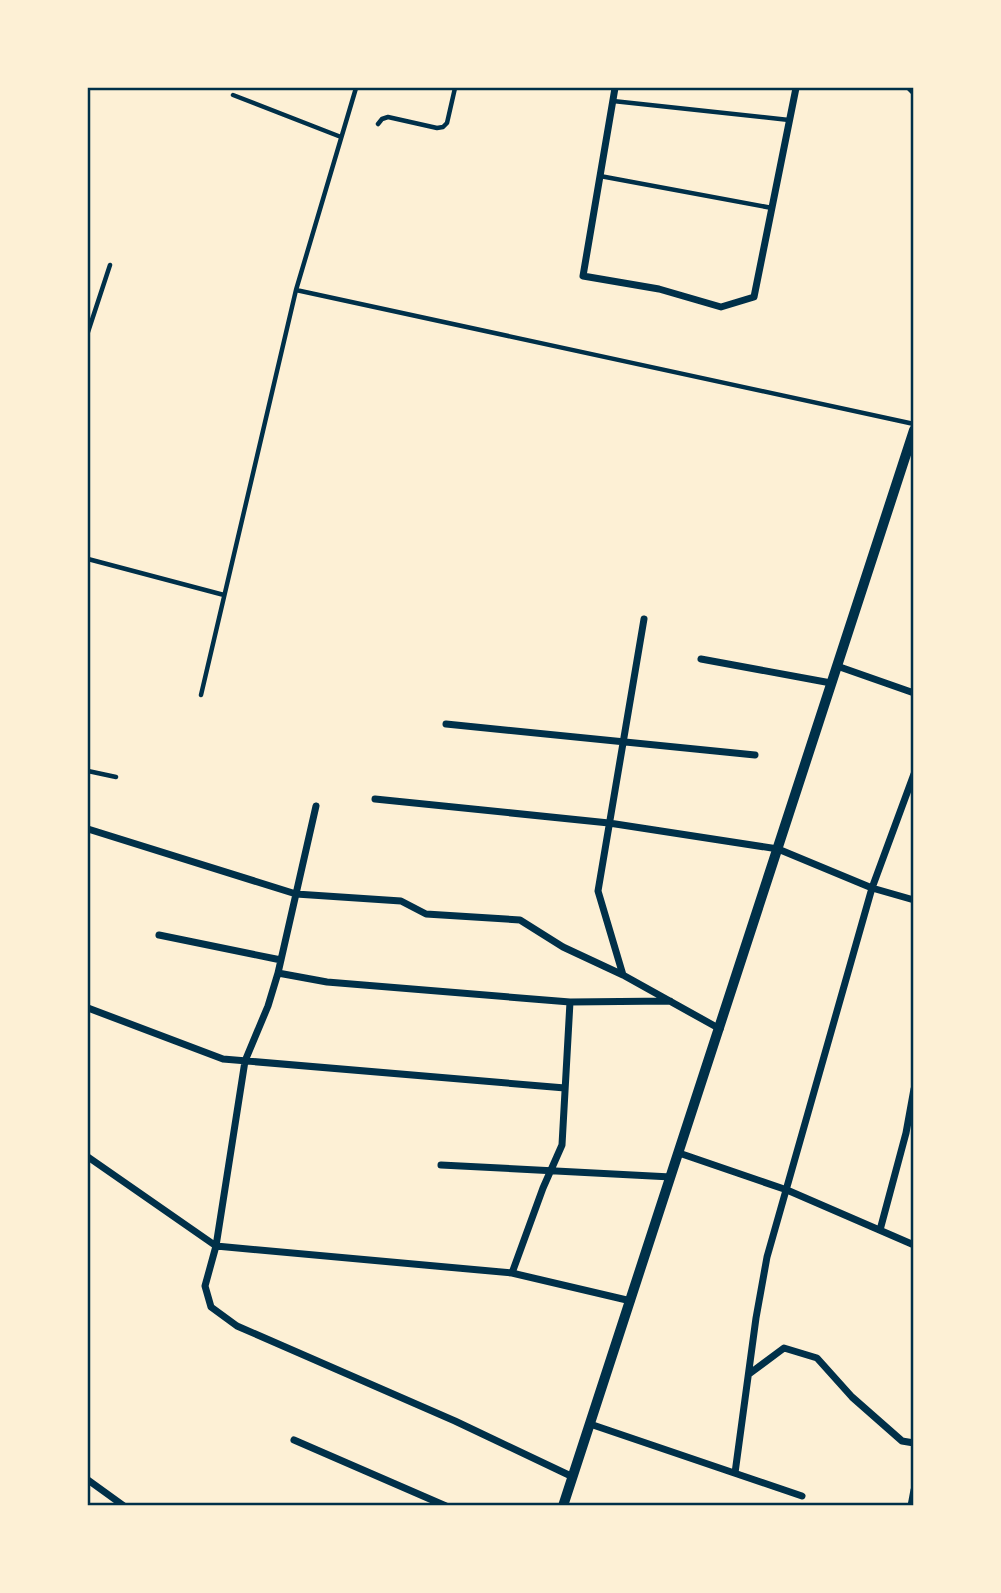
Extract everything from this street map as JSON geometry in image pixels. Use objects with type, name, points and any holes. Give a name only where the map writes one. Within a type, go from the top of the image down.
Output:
[{"type":"street","points":[[615,88],[583,276],[659,289],[721,307],[754,297],[796,88]]},
{"type":"street","points":[[564,1506],[914,430]]},
{"type":"street","points":[[623,975],[598,891],[644,619]]},
{"type":"street","points":[[701,659],[831,683]]},
{"type":"street","points":[[837,666],[914,693]]},
{"type":"street","points":[[446,724],[755,755]]},
{"type":"street","points":[[735,1473],[767,1258],[872,888],[914,774]]},
{"type":"street","points":[[375,799],[609,823],[778,849],[872,888],[914,900]]},
{"type":"street","points":[[316,806],[278,974],[245,1061],[216,1246],[205,1286],[211,1307],[237,1326],[455,1421],[573,1477]]},
{"type":"street","points":[[88,829],[296,894],[401,901],[426,914],[520,920],[563,947],[623,975],[720,1029]]},
{"type":"street","points":[[159,935],[281,960]]},
{"type":"street","points":[[278,974],[327,982],[570,1002],[671,1001]]},
{"type":"street","points":[[512,1273],[562,1144],[570,1002]]},
{"type":"street","points":[[88,1007],[223,1059],[565,1088]]},
{"type":"street","points":[[880,1230],[906,1133],[914,1089]]},
{"type":"street","points":[[679,1153],[788,1190],[914,1245]]},
{"type":"street","points":[[88,1157],[216,1246],[512,1273],[631,1301]]},
{"type":"street","points":[[441,1165],[671,1177]]},
{"type":"street","points":[[749,1374],[784,1348],[817,1358],[852,1396],[902,1441],[914,1443]]},
{"type":"street","points":[[590,1424],[802,1496]]},
{"type":"street","points":[[294,1440],[446,1506]]},
{"type":"street","points":[[88,1480],[124,1506]]},
{"type":"street","points":[[911,1506],[914,1490]]},
{"type":"lane","points":[[201,695],[296,290],[356,88]]},
{"type":"lane","points":[[377,124],[388,117],[443,127],[447,123],[456,88]]},
{"type":"lane","points":[[233,95],[341,137]]},
{"type":"lane","points":[[612,101],[789,120]]},
{"type":"lane","points":[[599,176],[772,208]]},
{"type":"lane","points":[[88,332],[110,265]]},
{"type":"lane","points":[[296,290],[914,424]]},
{"type":"lane","points":[[88,559],[224,595]]},
{"type":"lane","points":[[88,771],[116,777]]}]
